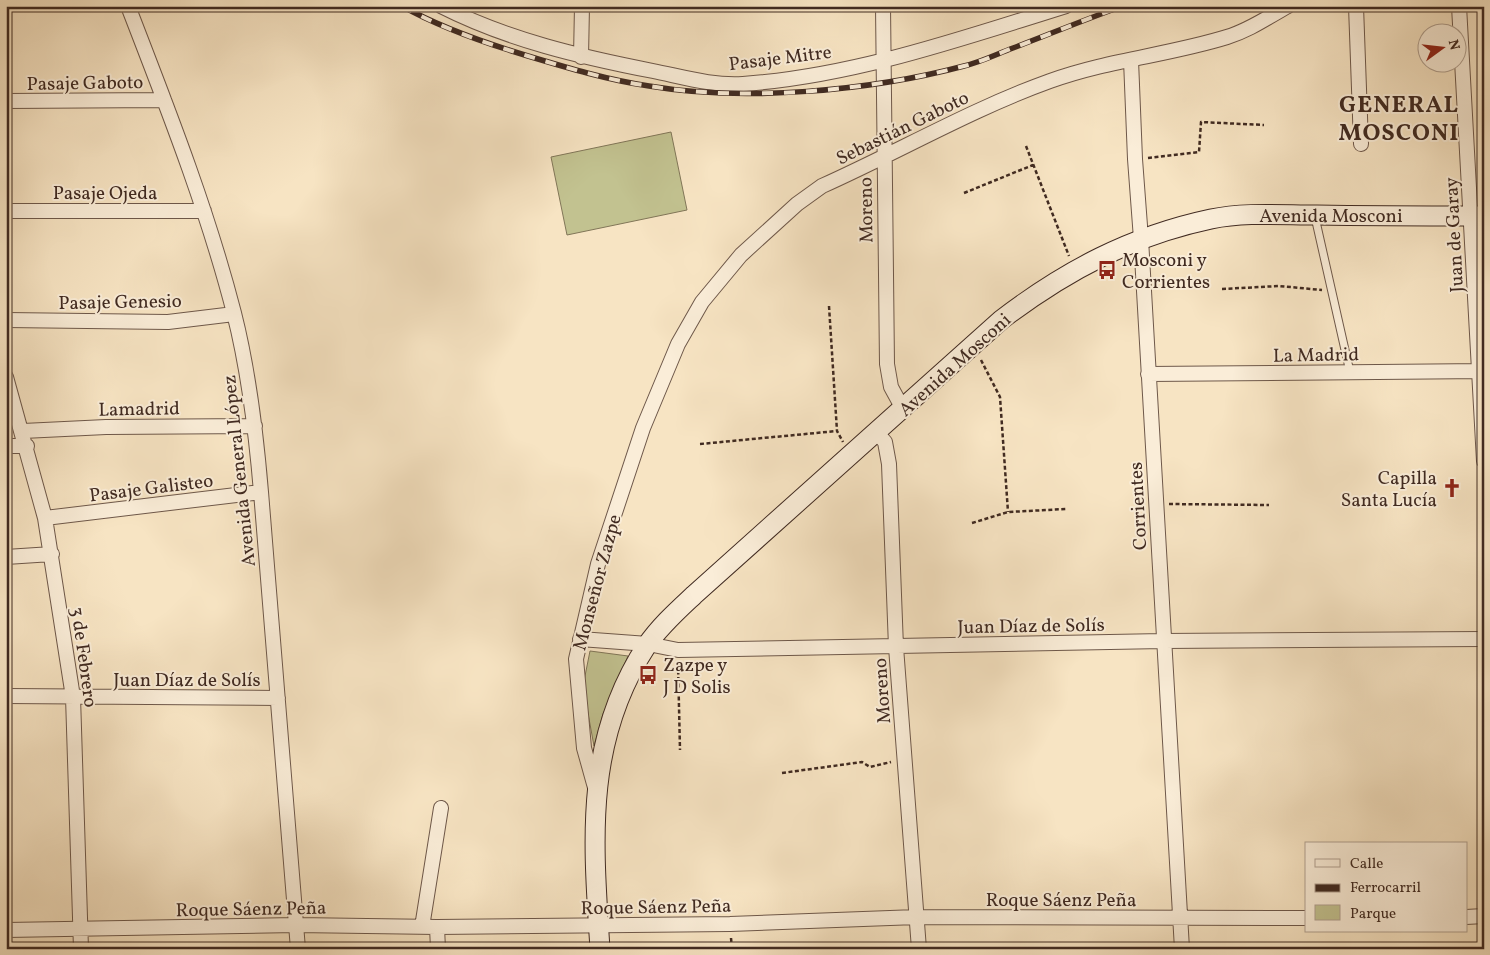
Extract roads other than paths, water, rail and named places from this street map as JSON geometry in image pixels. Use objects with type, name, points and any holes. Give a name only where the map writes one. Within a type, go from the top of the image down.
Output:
[{"type":"street","name":"Avenida General López","points":[[128,6],[204,211],[234,314],[255,426],[298,949]]},
{"type":"street","points":[[581,57],[582,6]]},
{"type":"street","name":"Moreno","points":[[883,6],[886,364],[891,387],[903,409]]},
{"type":"street","name":"Pasaje Mitre","points":[[442,7],[480,25],[581,57],[706,82],[741,84],[772,81],[882,61],[937,47],[1066,6]]},
{"type":"street","name":"Sebastián Gaboto","points":[[643,428],[682,336],[702,302],[741,256],[797,204],[822,186],[1004,99],[1096,66],[1131,60],[1227,37],[1254,27],[1288,6]]},
{"type":"street","points":[[1356,6],[1361,144]]},
{"type":"street","name":"Juan de Garay","points":[[1459,6],[1478,216],[1484,461]]},
{"type":"street","name":"Corrientes","points":[[1131,60],[1134,159],[1141,239],[1182,949]]},
{"type":"street","name":"Pasaje Gaboto","points":[[6,101],[164,100]]},
{"type":"street","name":"Pasaje Ojeda","points":[[6,211],[204,211]]},
{"type":"street","name":"Avenida Mosconi","points":[[596,791],[602,752],[612,712],[648,644],[694,595],[852,456],[1001,320],[1039,291],[1074,269],[1141,239],[1212,219],[1251,215],[1478,216]]},
{"type":"street","name":"Pasaje Genesio","points":[[6,320],[168,322],[234,314]]},
{"type":"street","name":"La Madrid","points":[[1148,374],[1482,371]]},
{"type":"street","name":"3 de Febrero","points":[[6,377],[23,430],[45,518],[73,698],[81,949]]},
{"type":"street","name":"Lamadrid","points":[[23,430],[106,426],[255,426]]},
{"type":"street","name":"Monseñor Zazpe","points":[[600,949],[594,840],[596,791],[584,748],[576,684],[576,659],[598,564],[643,428]]},
{"type":"street","name":"Moreno","points":[[877,433],[885,442],[889,464],[896,647],[919,949]]},
{"type":"street","points":[[6,446],[27,446]]},
{"type":"street","name":"Pasaje Galisteo","points":[[45,518],[261,492]]},
{"type":"street","points":[[6,557],[52,554]]},
{"type":"street","name":"Juan Díaz de Solís","points":[[580,639],[648,644],[678,650],[1163,641],[1484,639]]},
{"type":"street","name":"Juan Díaz de Solís","points":[[6,696],[73,698],[278,698]]},
{"type":"street","points":[[422,927],[441,808]]},
{"type":"street","points":[[1468,916],[1484,916]]},
{"type":"street","name":"Roque Sáenz Peña","points":[[6,930],[296,925],[438,927],[599,925],[916,917],[1305,918]]},
{"type":"street","points":[[438,927],[438,949]]},
{"type":"lane","points":[[1314,216],[1333,291],[1350,372]]},
{"type":"railway","points":[[402,6],[448,28],[480,40],[573,69],[649,86],[686,91],[725,93],[766,93],[848,88],[927,75],[983,60],[1123,6]]},
{"type":"place","name":"Mosconi y Corrientes","points":[[1107,270]]},
{"type":"place","name":"Capilla Santa Lucía","points":[[1452,488]]},
{"type":"place","name":"Zazpe y J D Solis","points":[[648,675]]},
{"type":"district","name":"GENERAL MOSCONI","points":[[1399,118]]}]
